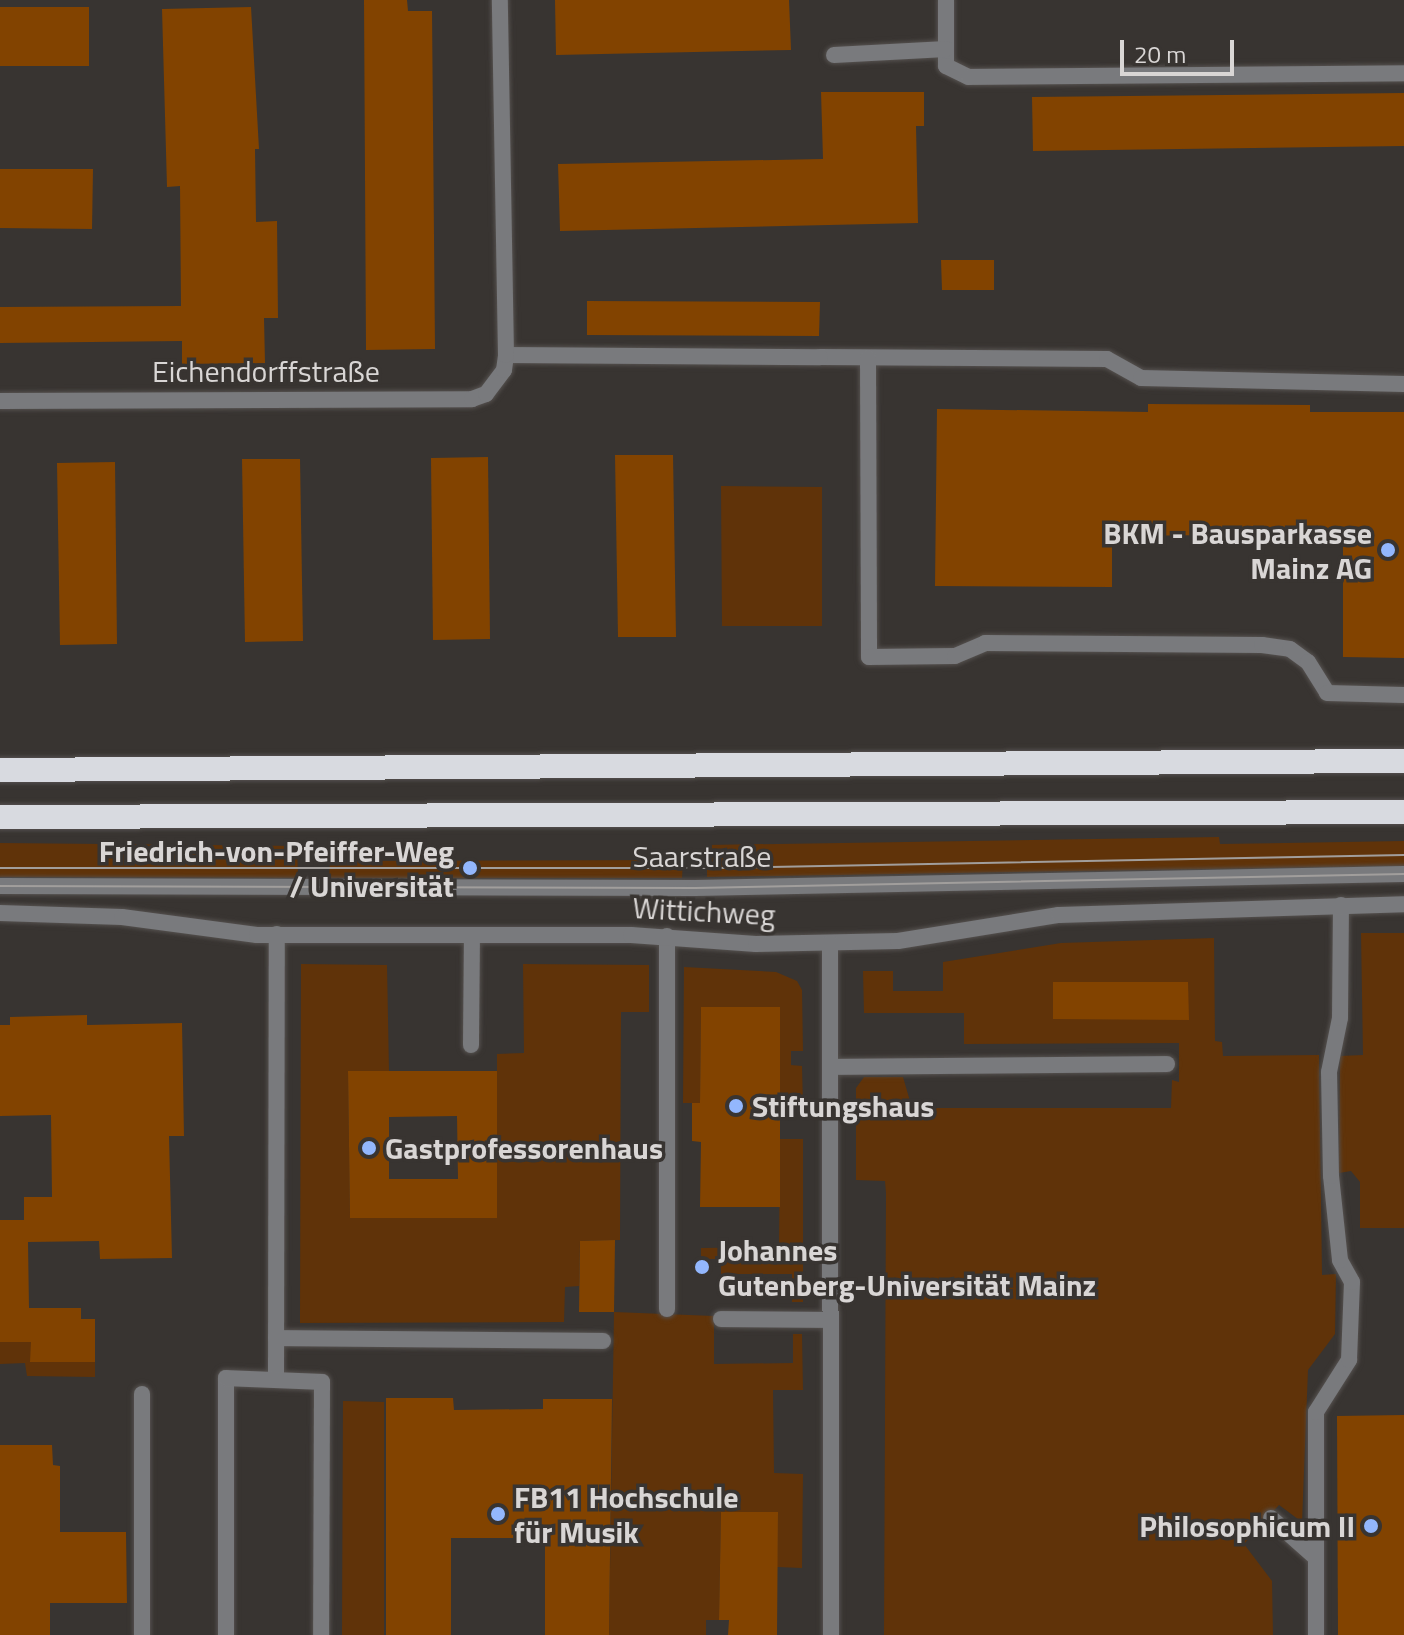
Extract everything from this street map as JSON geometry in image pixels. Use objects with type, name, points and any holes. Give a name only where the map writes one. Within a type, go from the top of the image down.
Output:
[{"type":"highway","points":[[0,770],[1404,761]]},
{"type":"highway","name":"Saarstraße","points":[[0,817],[1404,812]]},
{"type":"street","name":"Eichendorffstraße","points":[[0,401],[472,399],[496,385],[506,355],[500,0]]},
{"type":"street","points":[[946,0],[946,66],[969,77],[1404,73]]},
{"type":"street","points":[[834,55],[946,49]]},
{"type":"street","points":[[506,355],[1107,359],[1141,378],[1404,384]]},
{"type":"street","points":[[868,358],[869,657],[955,656],[985,643],[1262,645],[1290,649],[1308,662],[1327,693],[1404,695]]},
{"type":"street","name":"Saarstraße","points":[[0,886],[742,888],[1404,874]]},
{"type":"street","name":"Wittichweg","points":[[0,913],[122,917],[277,934],[667,936],[756,944],[898,941],[1059,915],[1404,904]]},
{"type":"street","points":[[1316,1635],[1316,1412],[1349,1360],[1352,1282],[1340,1260],[1331,1146],[1329,1072],[1340,1018],[1341,905]]},
{"type":"street","points":[[276,1379],[277,934]]},
{"type":"street","points":[[471,1045],[472,935]]},
{"type":"street","points":[[667,936],[667,1309]]},
{"type":"street","points":[[830,943],[831,1635]]},
{"type":"street","points":[[830,1067],[1167,1064]]},
{"type":"street","points":[[721,1319],[830,1320]]},
{"type":"street","points":[[276,1338],[603,1341]]},
{"type":"street","points":[[226,1635],[226,1378],[322,1382],[321,1635]]},
{"type":"street","points":[[142,1394],[142,1635]]},
{"type":"street","points":[[1271,1518],[1316,1558]]},
{"type":"shaded area","points":[[721,486],[822,487],[822,626],[722,626]]},
{"type":"shaded area","points":[[1219,837],[1220,844],[1404,841],[1404,866],[707,877],[707,845]]},
{"type":"shaded area","points":[[0,843],[297,846],[298,878],[0,877]]},
{"type":"shaded area","points":[[683,860],[682,878],[329,878],[330,861]]},
{"type":"shaded area","points":[[1361,933],[1404,933],[1404,1228],[1360,1228],[1360,1182],[1351,1171],[1339,1173],[1340,1056],[1363,1055]]},
{"type":"shaded area","points":[[1214,938],[1215,1041],[1222,1042],[1223,1056],[1319,1055],[1322,1275],[1336,1274],[1335,1334],[1308,1370],[1302,1522],[1279,1505],[1244,1544],[1272,1581],[1273,1635],[884,1635],[886,1193],[885,1181],[856,1180],[856,1088],[864,1077],[903,1077],[912,1108],[1171,1108],[1172,1080],[1179,1082],[1179,1043],[964,1044],[964,1013],[864,1013],[863,971],[893,971],[893,991],[943,991],[943,962],[1061,943]]},
{"type":"shaded area","points":[[301,964],[387,965],[389,1071],[348,1071],[350,1217],[497,1218],[497,1054],[524,1053],[523,964],[649,965],[649,1012],[621,1012],[620,1240],[580,1241],[579,1286],[565,1287],[564,1322],[300,1323]]},
{"type":"shaded area","points":[[684,967],[776,972],[797,981],[802,990],[803,1051],[791,1051],[791,1065],[802,1066],[803,1105],[780,1105],[780,1007],[701,1007],[700,1103],[683,1103]]},
{"type":"shaded area","points":[[780,1139],[803,1139],[803,1302],[792,1302],[792,1274],[721,1274],[721,1259],[701,1259],[701,1248],[779,1247]]},
{"type":"shaded area","points":[[614,1312],[714,1316],[714,1364],[793,1363],[793,1334],[802,1334],[803,1390],[773,1390],[774,1473],[803,1474],[802,1568],[777,1567],[778,1512],[721,1512],[719,1620],[706,1620],[706,1635],[609,1635]]},
{"type":"shaded area","points":[[31,1333],[31,1361],[95,1362],[95,1377],[27,1376],[25,1363],[0,1364],[0,1342]]},
{"type":"shaded area","points":[[343,1401],[384,1402],[384,1635],[342,1635]]},
{"type":"building","points":[[364,0],[407,0],[408,11],[432,11],[435,349],[366,350]]},
{"type":"building","points":[[555,0],[789,0],[791,50],[556,55]]},
{"type":"building","points":[[0,7],[89,7],[89,66],[0,66]]},
{"type":"building","points":[[251,7],[259,149],[255,149],[256,222],[277,221],[278,318],[264,318],[265,363],[182,364],[182,341],[0,343],[0,307],[181,306],[180,186],[167,187],[162,9]]},
{"type":"building","points":[[821,92],[924,92],[924,126],[916,126],[918,223],[560,231],[558,164],[823,159]]},
{"type":"building","points":[[1404,93],[1404,146],[1033,151],[1032,97]]},
{"type":"building","points":[[0,169],[93,169],[92,229],[0,228]]},
{"type":"building","points":[[941,260],[994,260],[994,290],[942,290]]},
{"type":"building","points":[[587,301],[820,302],[819,336],[587,335]]},
{"type":"building","points":[[1148,404],[1310,405],[1310,412],[1404,412],[1404,658],[1343,657],[1343,534],[1112,536],[1112,587],[935,586],[937,409],[1148,412]]},
{"type":"building","points":[[615,455],[673,455],[676,637],[618,637]]},
{"type":"building","points":[[488,457],[490,639],[433,640],[431,458]]},
{"type":"building","points":[[242,459],[300,459],[303,641],[245,642]]},
{"type":"building","points":[[115,462],[117,644],[60,645],[57,463]]},
{"type":"building","points":[[1053,982],[1188,982],[1189,1020],[1053,1019]]},
{"type":"building","name":"Stiftungshaus","points":[[701,1007],[780,1007],[780,1207],[700,1207],[701,1142],[692,1141],[692,1103],[700,1103]]},
{"type":"building","points":[[87,1015],[87,1025],[182,1023],[184,1136],[169,1136],[172,1258],[100,1259],[99,1241],[28,1242],[29,1308],[81,1308],[81,1319],[95,1319],[95,1362],[30,1362],[31,1342],[0,1342],[0,1220],[24,1220],[24,1197],[52,1197],[51,1115],[0,1116],[0,1025],[10,1025],[10,1017]]},
{"type":"building","name":"Gastprofessorenhaus","points":[[348,1071],[497,1071],[497,1218],[350,1218]],"holes":[[[457,1116],[458,1179],[389,1179],[389,1117]]]},
{"type":"building","points":[[615,1240],[614,1312],[579,1312],[580,1241]]},
{"type":"building","name":"FB11 Hochschule für Musik","points":[[386,1398],[453,1398],[454,1410],[543,1409],[543,1399],[612,1399],[609,1635],[545,1635],[545,1538],[451,1538],[451,1635],[386,1635]]},
{"type":"building","name":"Philosophicum II","points":[[1404,1415],[1404,1635],[1338,1635],[1337,1416]]},
{"type":"building","points":[[0,1445],[52,1445],[53,1465],[60,1466],[60,1532],[126,1532],[127,1603],[50,1603],[50,1635],[0,1635]]},
{"type":"building","points":[[721,1512],[778,1512],[777,1635],[728,1635],[729,1620],[719,1620]]},
{"type":"tram line","points":[[0,868],[717,868],[1404,855]]},
{"type":"tram line","points":[[0,886],[695,888],[1404,874]]},
{"type":"place","name":"BKM - Bausparkasse Mainz AG","points":[[1388,550]]},
{"type":"place","name":"Friedrich-von-Pfeiffer-Weg / Universität","points":[[470,868]]},
{"type":"place","name":"Stiftungshaus","points":[[736,1106]]},
{"type":"place","name":"Gastprofessorenhaus","points":[[369,1148]]},
{"type":"place","name":"Johannes Gutenberg-Universität Mainz","points":[[702,1267]]},
{"type":"place","name":"FB11 Hochschule für Musik","points":[[498,1514]]},
{"type":"place","name":"Philosophicum II","points":[[1371,1526]]}]
